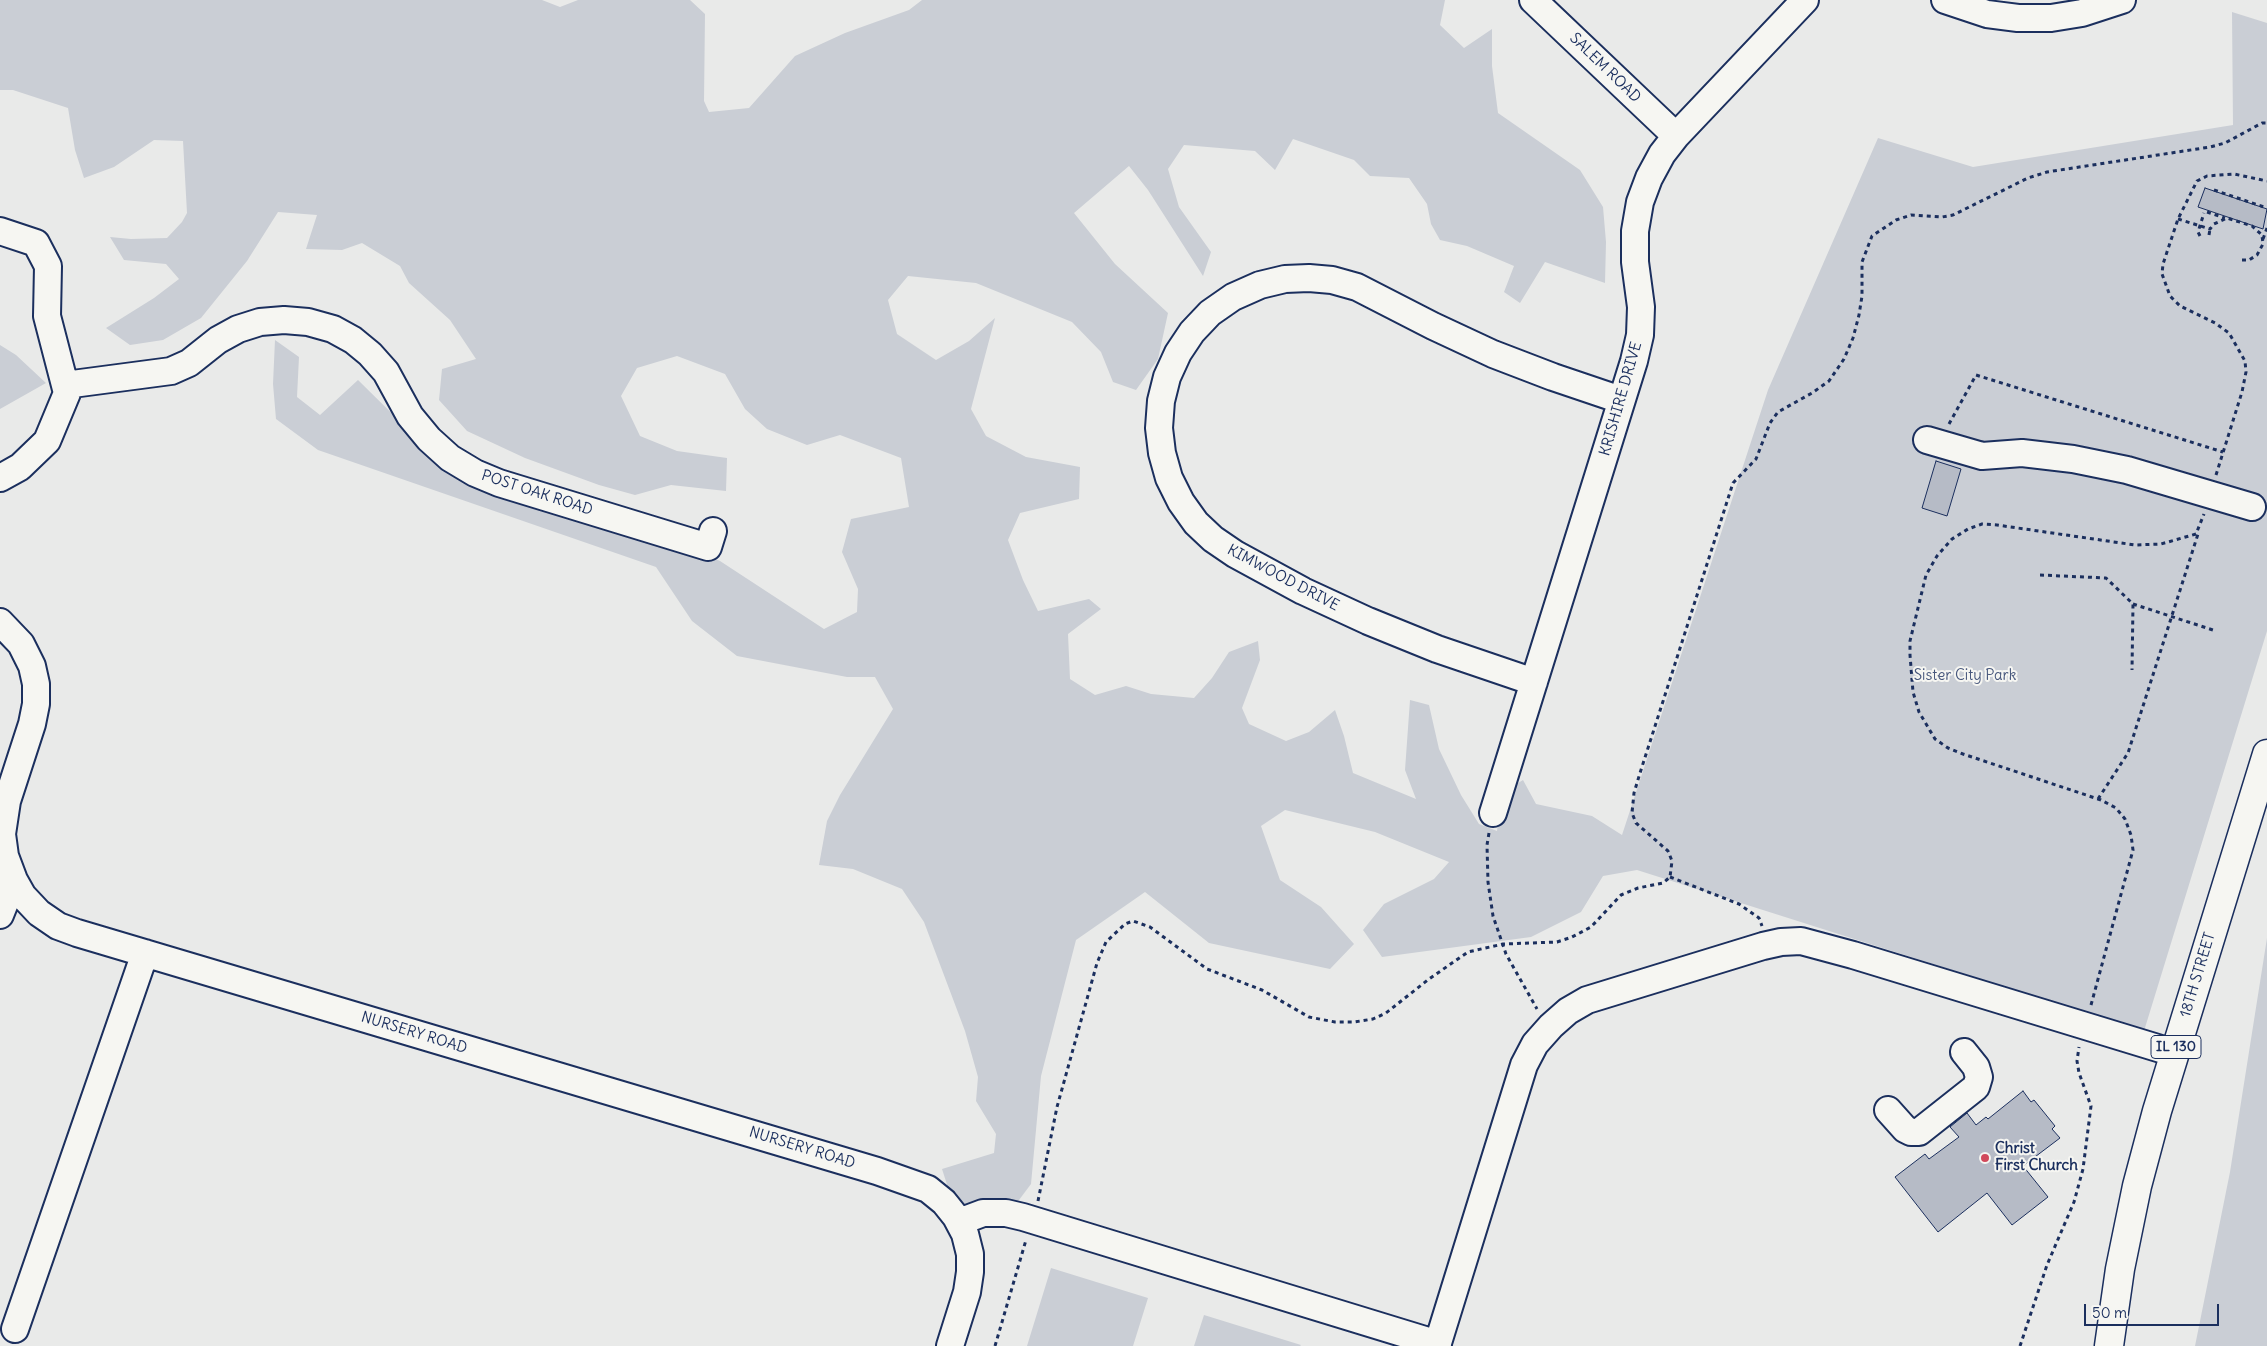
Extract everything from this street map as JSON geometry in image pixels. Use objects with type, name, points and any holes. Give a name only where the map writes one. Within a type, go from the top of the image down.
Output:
[{"type":"main road","name":"18TH STREET","points":[[2109,1346],[2120,1269],[2137,1186],[2174,1053],[2267,754]]},
{"type":"street","name":"SALEM ROAD","points":[[1533,0],[1676,136]]},
{"type":"street","name":"KRISHIRE DRIVE","points":[[1493,813],[1622,400],[1640,335],[1641,307],[1635,262],[1635,230],[1640,202],[1649,178],[1662,154],[1676,136],[1805,0]]},
{"type":"street","points":[[1945,0],[1987,14],[2018,18],[2052,18],[2082,13],[2122,0]]},
{"type":"street","points":[[0,231],[36,243],[48,266],[47,316],[66,392],[47,441],[20,467],[0,478]]},
{"type":"street","name":"KIMWOOD DRIVE","points":[[1534,682],[1436,649],[1368,621],[1303,590],[1235,554],[1213,540],[1196,523],[1181,502],[1169,478],[1162,454],[1159,428],[1161,401],[1167,377],[1178,353],[1192,332],[1210,313],[1233,297],[1260,285],[1285,279],[1309,278],[1332,280],[1357,286],[1433,326],[1493,354],[1553,377],[1622,400]]},
{"type":"street","name":"POST OAK ROAD","points":[[65,385],[171,371],[189,362],[218,340],[238,329],[260,322],[284,320],[308,322],[333,329],[353,340],[370,354],[386,372],[410,416],[429,439],[450,458],[475,473],[499,483],[708,547],[713,531]]},
{"type":"street","points":[[1933,442],[1982,456],[2022,453],[2073,459],[2128,470],[2252,507]]},
{"type":"street","name":"NURSERY ROAD","points":[[0,622],[21,644],[32,666],[36,684],[36,704],[32,724],[4,812],[2,834],[5,856],[14,880],[23,896],[39,913],[58,926],[906,1180],[928,1189],[944,1202],[959,1222],[965,1234],[970,1254],[967,1292],[950,1346]]},
{"type":"street","points":[[0,915],[14,880]]},
{"type":"street","points":[[959,1222],[983,1213],[1006,1213],[1438,1345],[1524,1065],[1535,1044],[1551,1026],[1568,1011],[1587,1000],[1763,946],[1781,942],[1801,942],[1824,946],[2174,1053]]},
{"type":"street","points":[[15,1330],[145,953]]},
{"type":"street","points":[[1888,1110],[1905,1129],[1911,1132],[1919,1132],[1976,1087],[1979,1077],[1976,1067],[1964,1052]]},
{"type":"path","points":[[995,1346],[1032,1220],[1056,1106],[1097,963],[1106,942],[1125,924],[1132,921],[1140,922],[1207,969],[1262,990],[1309,1017],[1335,1022],[1373,1019],[1386,1013],[1460,957],[1480,948],[1503,944],[1557,942],[1572,938],[1591,927],[1621,895],[1638,888],[1663,883],[1670,877],[1672,861],[1668,851],[1636,822],[1632,813],[1634,793],[1733,483],[1756,459],[1770,423],[1778,412],[1812,394],[1828,381],[1844,359],[1853,338],[1859,315],[1862,296],[1862,262],[1872,236],[1896,220],[1911,215],[1942,217],[1953,215],[2028,178],[2047,172],[2210,148],[2245,134],[2262,123],[2267,123]]},
{"type":"path","points":[[2098,798],[2128,753],[2242,392],[2246,372],[2245,360],[2229,334],[2216,323],[2180,306],[2170,296],[2162,274],[2163,264],[2178,218],[2197,181],[2207,176],[2234,174],[2267,182]]},
{"type":"path","points":[[2214,190],[2267,208]]},
{"type":"path","points":[[2200,236],[2198,232],[2205,212],[2252,226],[2259,230],[2265,240]]},
{"type":"path","points":[[2178,218],[2210,229]]},
{"type":"path","points":[[2209,235],[2210,229],[2214,224],[2227,218]]},
{"type":"path","points":[[2242,260],[2249,260],[2257,255],[2265,240],[2267,228]]},
{"type":"path","points":[[1933,442],[1976,375],[2223,452]]},
{"type":"path","points":[[2020,1346],[2047,1265],[2074,1202],[2083,1169],[2091,1106],[2079,1073],[2077,1061],[2133,850],[2131,835],[2125,819],[2116,808],[2098,798],[1963,754],[1948,748],[1935,739],[1919,712],[1913,692],[1910,642],[1926,575],[1937,556],[1952,539],[1968,529],[1982,524],[2068,534],[2135,545],[2160,544],[2183,539],[2196,534],[2199,528]]},
{"type":"path","points":[[2040,574],[2106,578],[2133,604],[2213,630]]},
{"type":"path","points":[[2132,670],[2133,604]]},
{"type":"path","points":[[1493,813],[1487,845],[1488,882],[1494,916],[1503,944],[1522,985],[1538,1009]]},
{"type":"path","points":[[1670,877],[1739,904],[1759,918],[1762,926],[1767,925]]},
{"type":"path","points":[[1532,1015],[1541,1005]]},
{"type":"green space","name":"Sister City Park","points":[[0,0],[542,0],[560,7],[578,0],[690,0],[705,14],[704,101],[709,112],[749,108],[795,56],[845,33],[909,10],[922,0],[1445,0],[1440,25],[1464,48],[1492,29],[1492,66],[1498,113],[1580,170],[1603,207],[1606,242],[1605,283],[1545,262],[1520,303],[1504,292],[1514,266],[1467,246],[1440,240],[1431,224],[1427,204],[1409,178],[1370,176],[1354,160],[1293,139],[1275,170],[1255,151],[1184,145],[1168,169],[1179,207],[1211,252],[1203,276],[1148,190],[1129,166],[1074,213],[1115,264],[1168,313],[1158,359],[1136,390],[1113,382],[1101,352],[1072,322],[976,283],[908,276],[888,300],[897,334],[936,360],[969,341],[995,318],[971,409],[986,436],[1026,457],[1080,467],[1079,499],[1020,513],[1008,540],[1023,580],[1038,611],[1089,599],[1101,609],[1068,634],[1070,679],[1095,695],[1126,686],[1151,694],[1194,698],[1212,678],[1229,652],[1258,641],[1260,660],[1242,708],[1249,724],[1286,741],[1309,732],[1335,710],[1344,736],[1353,773],[1416,799],[1405,770],[1410,700],[1429,705],[1439,749],[1461,795],[1479,824],[1497,831],[1502,793],[1523,780],[1536,804],[1592,816],[1622,835],[1768,390],[1878,138],[1973,167],[2233,125],[2232,12],[2267,23],[2267,631],[2144,1031],[1637,870],[1603,876],[1581,912],[1531,937],[1382,957],[1363,930],[1384,904],[1434,879],[1449,862],[1375,832],[1285,810],[1261,826],[1280,880],[1321,907],[1354,944],[1330,969],[1209,943],[1145,892],[1076,940],[1041,1076],[1031,1184],[1001,1224],[970,1223],[952,1200],[942,1169],[994,1153],[996,1134],[976,1101],[978,1077],[965,1031],[924,922],[902,889],[853,869],[819,865],[827,821],[840,795],[893,709],[875,677],[847,677],[737,656],[692,621],[656,567],[318,450],[276,419],[273,384],[275,340],[299,357],[297,397],[320,415],[358,380],[437,458],[666,538],[720,561],[824,629],[857,612],[858,589],[842,552],[851,519],[909,507],[901,458],[840,435],[807,445],[767,429],[745,409],[725,374],[677,356],[637,368],[621,396],[640,436],[677,451],[727,458],[726,491],[671,485],[635,495],[599,485],[525,458],[467,431],[439,400],[442,369],[476,359],[450,320],[409,283],[400,266],[362,243],[342,250],[306,249],[317,215],[278,212],[247,261],[201,318],[163,340],[130,345],[106,328],[154,298],[179,279],[166,264],[124,260],[110,237],[131,239],[167,238],[182,222],[187,213],[183,141],[154,140],[114,167],[84,178],[75,150],[68,108],[13,90],[0,90]]},
{"type":"green space","points":[[0,345],[16,355],[46,383],[0,409]]},
{"type":"green space","points":[[2267,938],[2267,1346],[2195,1346],[2230,1172]]},
{"type":"green space","points":[[1051,1268],[1148,1298],[1133,1346],[1027,1346]]},
{"type":"green space","points":[[1204,1315],[1301,1345],[1194,1346]]},
{"type":"building","points":[[2205,188],[2267,209],[2263,229],[2198,207]]},
{"type":"building","points":[[1936,461],[1961,469],[1947,516],[1922,508]]},
{"type":"building","name":"Christ First Church","points":[[2023,1091],[2031,1102],[2034,1100],[2055,1126],[2052,1129],[2060,1138],[2023,1166],[2048,1197],[2012,1225],[1987,1193],[1938,1232],[1895,1177],[1925,1154],[1929,1159],[1959,1137],[1950,1127],[1967,1113],[1976,1125],[1986,1117],[1988,1119]]},
{"type":"place","name":"Christ First Church","points":[[1985,1158]]}]
